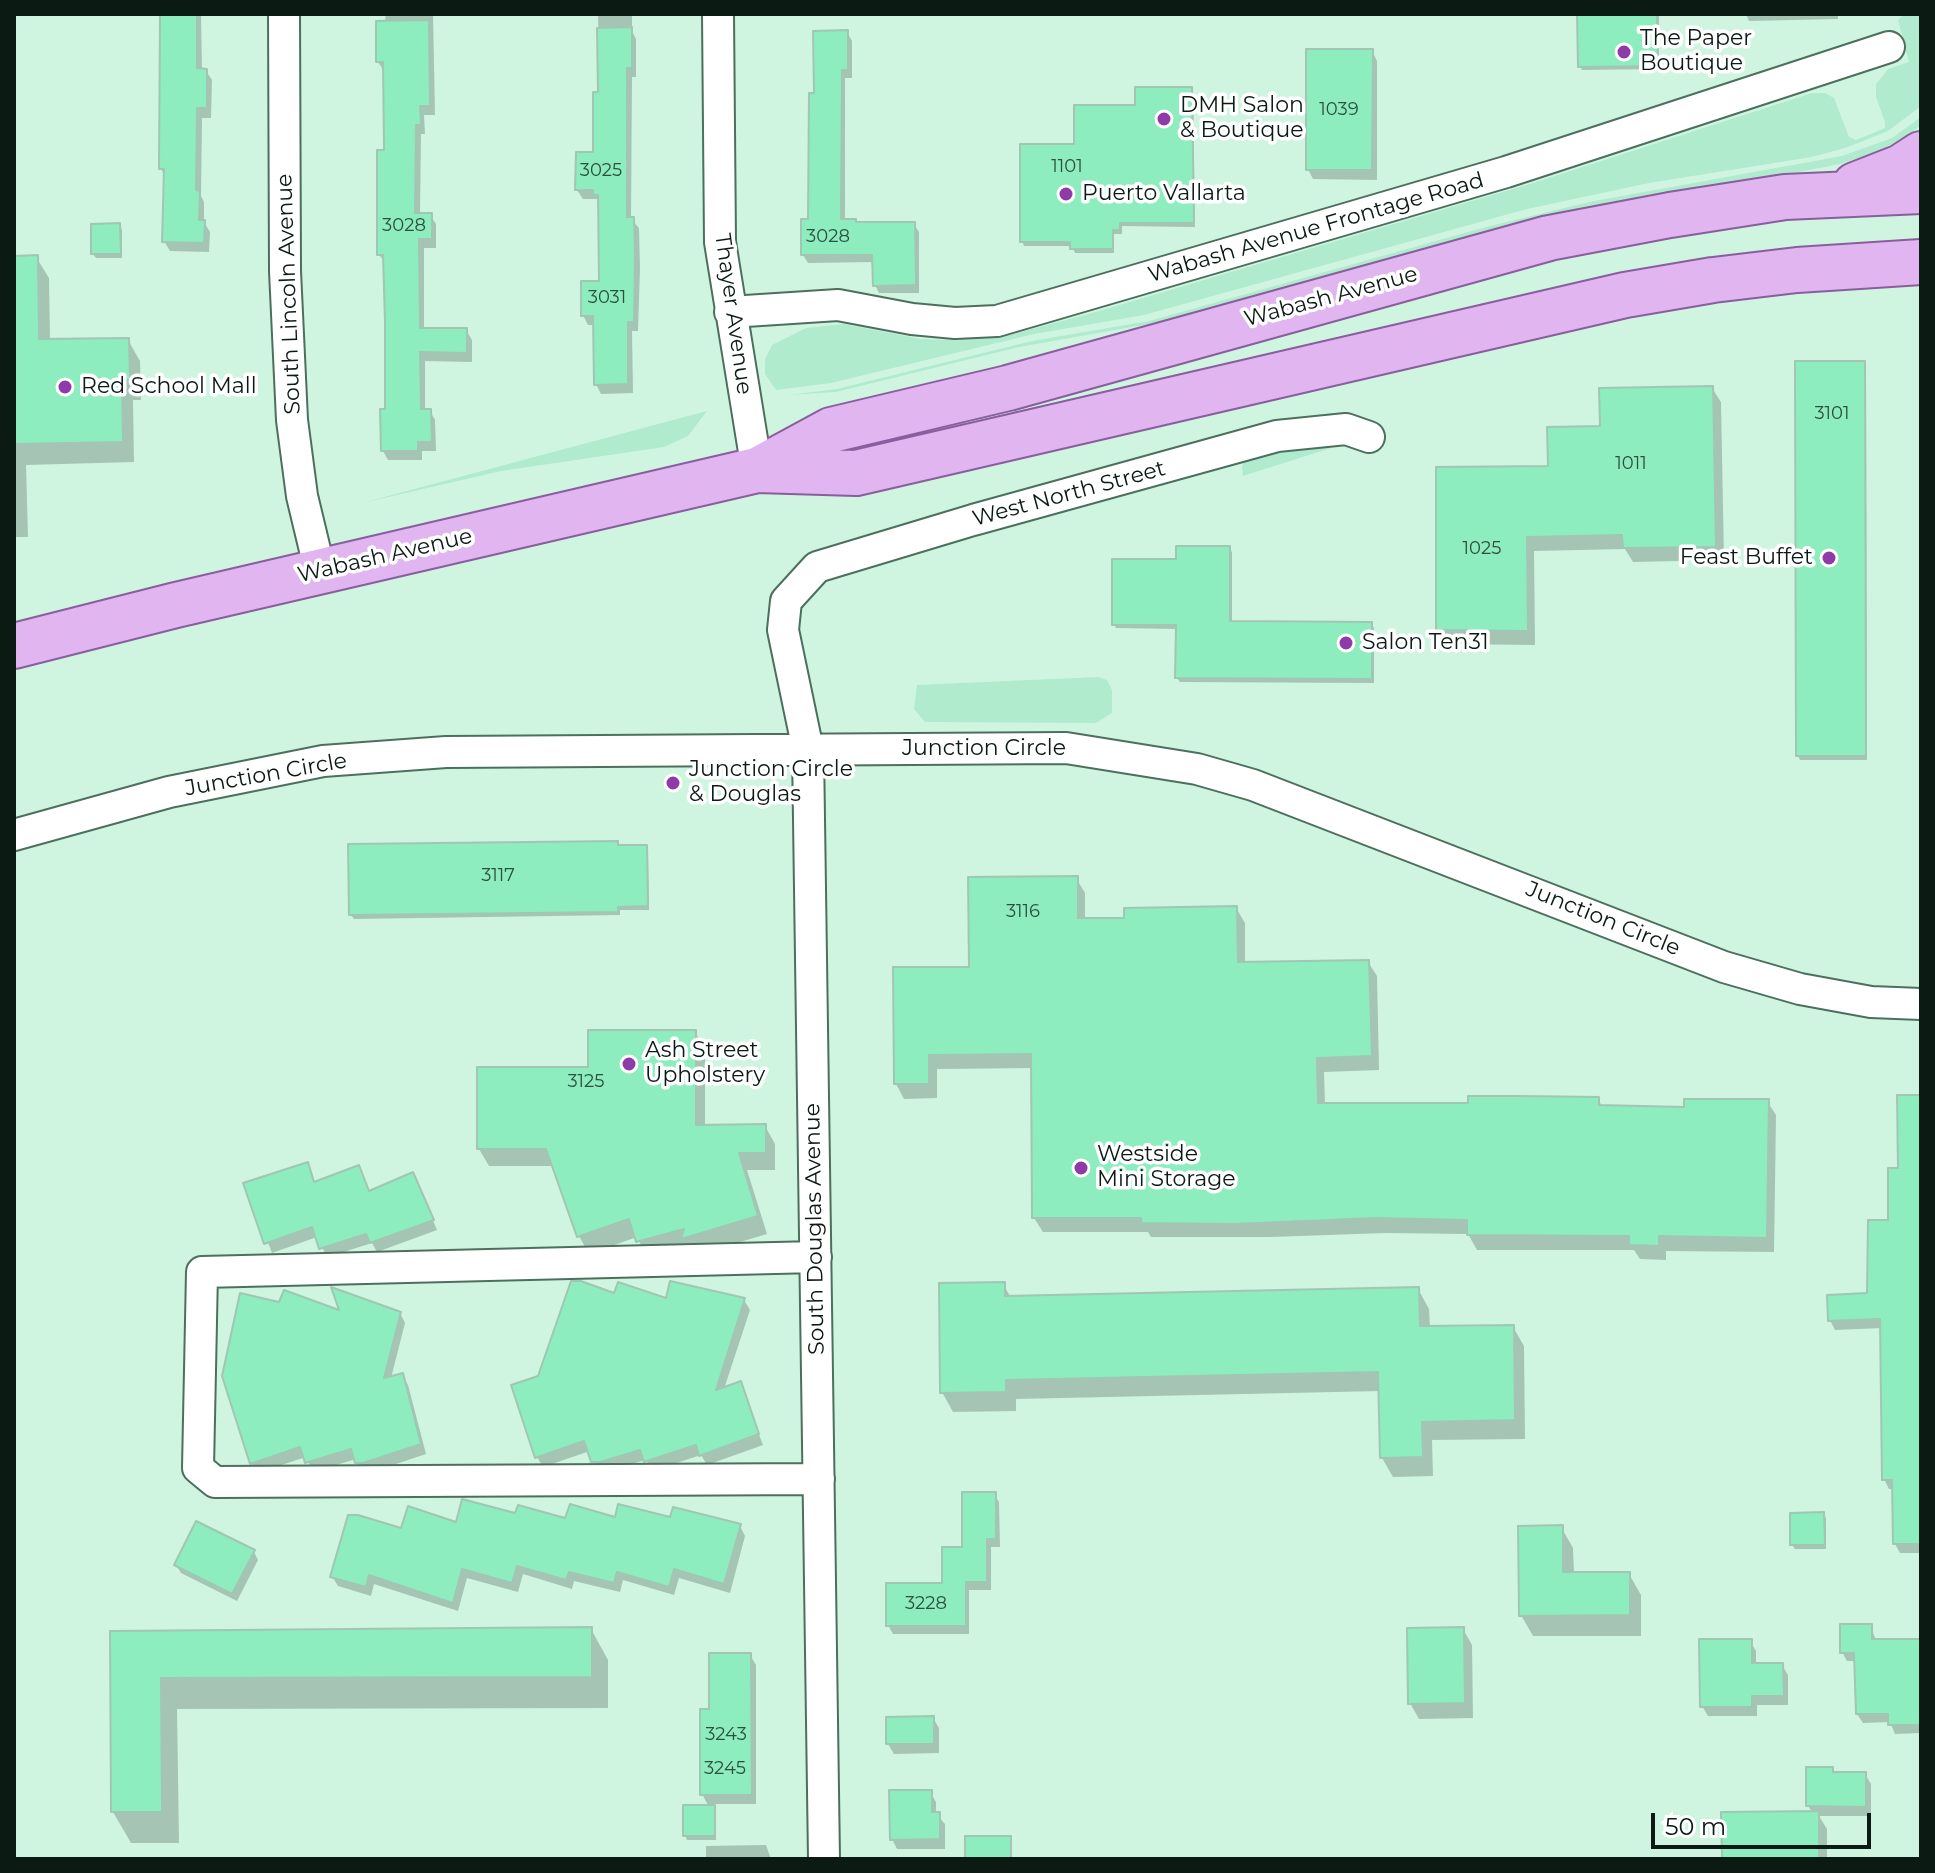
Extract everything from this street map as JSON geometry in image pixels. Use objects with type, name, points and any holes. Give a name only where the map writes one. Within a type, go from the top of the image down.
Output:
[{"type":"main road","points":[[1798,196],[1857,185],[1901,167],[1921,154]]},
{"type":"main road","name":"Wabash Avenue","points":[[757,470],[831,430],[1008,388],[1549,238],[1670,215],[1798,196],[1921,191]]},
{"type":"main road","name":"Wabash Avenue","points":[[14,646],[320,571],[757,470],[856,473],[1549,312],[1713,280],[1921,262]]},
{"type":"main road","points":[[1549,312],[1609,326],[1680,311],[1769,299],[1870,288],[1921,288]]},
{"type":"street","name":"South Lincoln Avenue","points":[[284,14],[285,271],[292,420],[302,496],[320,571]]},
{"type":"street","name":"Thayer Avenue","points":[[718,14],[720,242],[757,470]]},
{"type":"street","name":"Wabash Avenue Frontage Road","points":[[730,312],[838,305],[912,319],[955,323],[997,321],[1506,172],[1889,47]]},
{"type":"street","name":"West North Street","points":[[786,601],[817,567],[973,520],[1277,436],[1346,429],[1369,437]]},
{"type":"street","name":"South Douglas Avenue","points":[[786,601],[783,630],[808,750],[824,1859]]},
{"type":"street","name":"Junction Circle","points":[[14,835],[169,792],[323,761],[446,752],[1066,748],[1197,769],[1253,785],[1724,967],[1800,989],[1871,1002],[1921,1004]]},
{"type":"street","points":[[816,1257],[202,1272],[198,1468],[215,1482],[819,1479]]},
{"type":"green space","points":[[1904,14],[1921,14],[1921,106],[1888,131],[1848,147],[1812,157],[1649,183],[1527,209],[1144,315],[1034,334],[831,383],[776,390],[765,374],[765,359],[772,345],[806,328],[844,324],[921,339],[945,340],[1013,334],[1533,183],[1812,93],[1825,93],[1834,98],[1849,137],[1856,140],[1885,128],[1876,97],[1876,84],[1888,69],[1909,62],[1898,20]]},
{"type":"green space","points":[[1921,117],[1921,125],[1905,137],[1879,151],[1840,164],[1732,185],[1183,318],[1019,347],[836,392],[789,395],[837,389],[1032,341],[1149,321],[1486,227],[1589,202],[1842,156],[1892,138]]},
{"type":"green space","points":[[707,411],[688,436],[664,447],[501,471],[362,503]]},
{"type":"green space","points":[[1291,447],[1331,448],[1243,476],[1245,459]]},
{"type":"green space","points":[[1098,677],[1107,680],[1112,690],[1112,713],[1096,723],[925,722],[914,709],[917,685]]},
{"type":"building","points":[[160,14],[197,14],[197,68],[207,69],[207,108],[197,108],[196,190],[200,191],[199,220],[205,220],[204,243],[162,242],[164,169],[159,169]]},
{"type":"building","points":[[1577,14],[1657,14],[1658,66],[1578,67]]},
{"type":"building","points":[[429,20],[430,106],[420,106],[421,125],[416,125],[415,213],[432,213],[432,239],[419,239],[420,328],[467,328],[467,353],[420,352],[421,409],[431,409],[432,442],[418,442],[418,451],[381,451],[380,409],[385,409],[385,322],[383,255],[377,255],[377,150],[384,150],[383,62],[376,62],[376,21]]},
{"type":"building","points":[[632,27],[632,68],[627,68],[627,217],[634,217],[635,258],[634,322],[628,322],[628,384],[594,385],[593,316],[581,316],[581,281],[599,281],[598,195],[593,195],[593,190],[575,190],[576,152],[593,152],[593,92],[598,92],[597,28]]},
{"type":"building","points":[[848,30],[848,70],[842,70],[841,219],[915,222],[916,285],[873,286],[872,255],[801,255],[801,219],[808,219],[809,93],[814,93],[813,31]]},
{"type":"building","points":[[1306,49],[1373,49],[1372,170],[1306,170]]},
{"type":"building","points":[[1135,87],[1192,87],[1194,223],[1120,223],[1120,230],[1113,230],[1113,249],[1070,249],[1070,242],[1020,242],[1020,144],[1074,144],[1074,105],[1135,105]]},
{"type":"building","points":[[120,223],[121,254],[91,254],[91,224]]},
{"type":"building","name":"Red School Mall","points":[[38,255],[39,339],[129,338],[130,380],[122,380],[123,442],[14,444],[14,256]]},
{"type":"building","points":[[1795,361],[1865,361],[1866,756],[1796,756]]},
{"type":"building","points":[[1713,386],[1716,547],[1623,548],[1622,535],[1527,537],[1528,631],[1436,630],[1436,467],[1548,466],[1547,427],[1600,426],[1599,388]]},
{"type":"building","points":[[1176,546],[1230,546],[1230,621],[1372,622],[1372,679],[1175,678],[1176,625],[1112,625],[1112,559],[1176,559]]},
{"type":"building","points":[[618,841],[618,845],[647,845],[648,906],[618,907],[618,912],[349,915],[348,844]]},
{"type":"building","points":[[1078,876],[1078,918],[1124,918],[1124,908],[1237,906],[1238,962],[1369,960],[1372,1056],[1317,1058],[1318,1103],[1468,1103],[1468,1096],[1519,1096],[1599,1097],[1599,1105],[1684,1107],[1684,1099],[1769,1099],[1767,1238],[1659,1236],[1659,1246],[1629,1245],[1629,1236],[1467,1235],[1467,1220],[1375,1218],[1234,1224],[1141,1223],[1141,1218],[1032,1218],[1031,1054],[929,1055],[929,1084],[894,1084],[893,967],[969,967],[968,877]]},
{"type":"building","points":[[588,1030],[696,1030],[696,1125],[766,1124],[766,1153],[739,1153],[758,1216],[681,1239],[684,1229],[636,1242],[629,1219],[577,1237],[546,1149],[477,1149],[477,1067],[588,1067]]},
{"type":"building","points":[[1897,1095],[1921,1095],[1921,1544],[1893,1544],[1892,1480],[1882,1480],[1880,1319],[1828,1321],[1827,1295],[1867,1293],[1868,1220],[1888,1220],[1888,1168],[1898,1168]]},
{"type":"building","points":[[308,1162],[314,1182],[359,1165],[369,1191],[413,1172],[434,1220],[370,1243],[366,1234],[319,1249],[312,1227],[264,1244],[243,1183]]},
{"type":"building","points":[[571,1281],[581,1281],[614,1293],[618,1282],[666,1298],[670,1281],[745,1298],[716,1390],[741,1381],[759,1434],[699,1456],[696,1445],[644,1462],[640,1450],[591,1462],[584,1441],[535,1458],[511,1385],[538,1376]]},
{"type":"building","points":[[1005,1282],[1005,1296],[1419,1287],[1420,1326],[1514,1325],[1515,1420],[1422,1422],[1423,1457],[1380,1458],[1378,1372],[1006,1380],[1006,1392],[940,1393],[939,1283]]},
{"type":"building","points":[[331,1287],[401,1312],[384,1378],[403,1373],[421,1444],[363,1463],[355,1463],[351,1449],[305,1463],[300,1447],[250,1464],[222,1376],[240,1293],[279,1302],[284,1290],[339,1310]]},
{"type":"building","points":[[962,1492],[996,1492],[996,1539],[987,1539],[987,1582],[966,1582],[966,1626],[886,1626],[886,1583],[942,1583],[942,1547],[962,1547]]},
{"type":"building","points":[[462,1499],[515,1513],[518,1505],[565,1518],[570,1504],[615,1517],[618,1504],[670,1517],[673,1507],[741,1524],[724,1584],[674,1569],[669,1587],[617,1572],[614,1583],[569,1572],[566,1580],[517,1566],[512,1583],[462,1569],[453,1603],[369,1575],[366,1587],[330,1577],[348,1515],[401,1528],[408,1506],[456,1522]]},
{"type":"building","points":[[1824,1512],[1825,1545],[1790,1545],[1790,1513]]},
{"type":"building","points":[[196,1521],[255,1550],[232,1594],[174,1565]]},
{"type":"building","points":[[1563,1525],[1563,1572],[1630,1572],[1630,1615],[1519,1616],[1518,1526]]},
{"type":"building","points":[[1840,1624],[1872,1624],[1872,1639],[1921,1639],[1921,1725],[1888,1725],[1888,1714],[1856,1714],[1854,1653],[1840,1653]]},
{"type":"building","points":[[592,1627],[592,1677],[161,1678],[162,1812],[111,1812],[110,1631]]},
{"type":"building","points":[[1464,1627],[1465,1703],[1408,1704],[1407,1628]]},
{"type":"building","points":[[1699,1639],[1752,1639],[1752,1663],[1783,1663],[1784,1696],[1752,1696],[1752,1707],[1700,1707]]},
{"type":"building","points":[[709,1653],[751,1653],[752,1795],[700,1795],[700,1709],[709,1709]]},
{"type":"building","points":[[934,1716],[934,1744],[886,1744],[886,1717]]},
{"type":"building","points":[[1806,1767],[1833,1767],[1833,1772],[1866,1772],[1866,1807],[1806,1806]]},
{"type":"building","points":[[889,1790],[932,1790],[932,1812],[940,1812],[940,1839],[890,1840]]},
{"type":"building","points":[[683,1805],[715,1805],[715,1836],[683,1836]]},
{"type":"building","points":[[1819,1811],[1819,1859],[1722,1859],[1721,1812]]},
{"type":"building","points":[[965,1836],[1011,1836],[1011,1859],[965,1859]]},
{"type":"place","name":"The Paper Boutique","points":[[1624,52]]},
{"type":"place","name":"DMH Salon & Boutique","points":[[1164,119]]},
{"type":"place","name":"Puerto Vallarta","points":[[1066,194]]},
{"type":"place","name":"Red School Mall","points":[[65,387]]},
{"type":"place","name":"Feast Buffet","points":[[1829,558]]},
{"type":"place","name":"Salon Ten31","points":[[1346,643]]},
{"type":"place","name":"Junction Circle & Douglas","points":[[673,783]]},
{"type":"place","name":"Ash Street Upholstery","points":[[629,1064]]},
{"type":"place","name":"Westside Mini Storage","points":[[1081,1168]]}]
